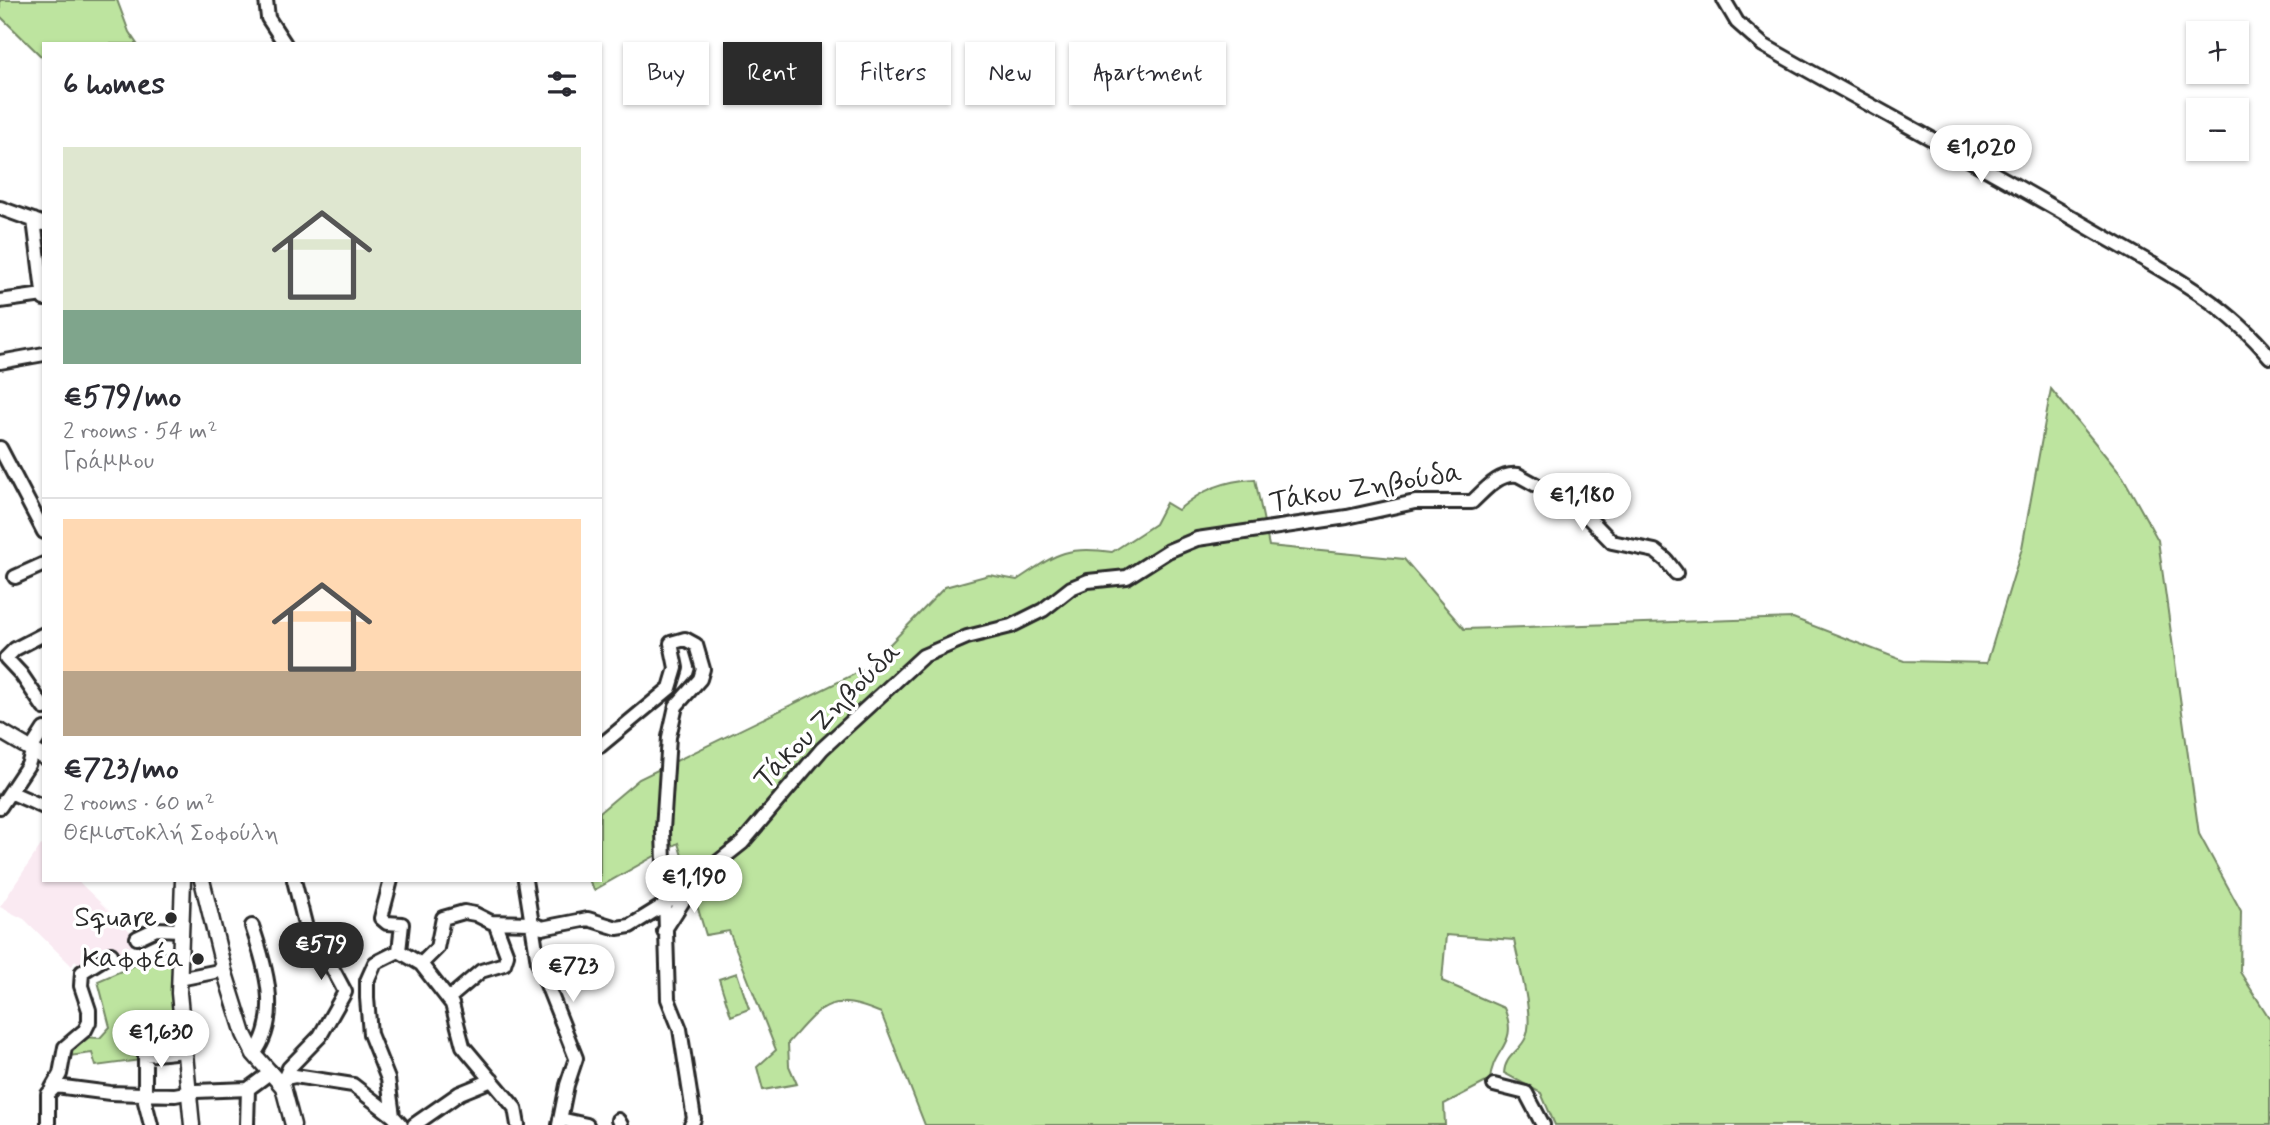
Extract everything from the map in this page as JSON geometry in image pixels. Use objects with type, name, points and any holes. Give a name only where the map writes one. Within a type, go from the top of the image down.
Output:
[{"type":"main road","points":[[0,731],[38,754]]},
{"type":"main road","points":[[183,882],[179,979],[187,1093],[192,1125]]},
{"type":"main road","points":[[202,882],[224,970],[254,1054],[278,1076],[293,1125]]},
{"type":"street","points":[[266,0],[268,18],[284,42]]},
{"type":"street","points":[[1724,0],[1737,22],[1763,45],[2004,178],[2204,295],[2238,321],[2270,357]]},
{"type":"street","points":[[0,208],[39,222],[42,278]]},
{"type":"street","points":[[0,301],[42,297]]},
{"type":"street","points":[[0,362],[42,354]]},
{"type":"street","points":[[0,448],[42,528]]},
{"type":"street","name":"Τάκου Ζηβούδα","points":[[421,964],[437,948],[442,920],[447,915],[475,914],[495,923],[532,923],[545,929],[588,919],[624,928],[664,905],[742,843],[822,749],[923,656],[967,637],[1011,626],[1088,581],[1127,577],[1168,551],[1197,539],[1347,517],[1415,502],[1472,502],[1487,487],[1510,474],[1518,475],[1580,509],[1612,542],[1655,551],[1675,573]]},
{"type":"street","points":[[15,577],[42,565]]},
{"type":"street","points":[[42,635],[15,649],[6,659],[21,674],[42,705]]},
{"type":"street","points":[[602,744],[670,688],[676,676],[671,643],[691,641],[699,649],[703,662],[700,678],[676,706],[670,737],[663,830],[668,999],[680,1029],[694,1119],[691,1125]]},
{"type":"street","points":[[38,754],[29,762],[4,798],[42,807]]},
{"type":"street","points":[[52,1088],[59,1086],[145,1095],[248,1089],[278,1076],[289,1068],[320,1036],[345,992],[307,932],[294,882]]},
{"type":"street","points":[[390,882],[381,918],[387,923],[402,925],[399,951]]},
{"type":"street","points":[[525,882],[538,962],[576,1058],[560,1122],[587,1125]]},
{"type":"street","points":[[664,931],[695,882]]},
{"type":"street","points":[[448,999],[481,971],[504,964],[507,954],[495,923]]},
{"type":"street","points":[[252,926],[269,985],[262,1039],[254,1054]]},
{"type":"street","points":[[137,938],[156,929],[181,930]]},
{"type":"street","points":[[397,1121],[388,1079],[369,1027],[367,981],[375,963],[399,951]]},
{"type":"street","points":[[399,951],[421,964],[448,999],[463,1046],[518,1112],[518,1125]]},
{"type":"street","points":[[48,1125],[48,1094],[60,1074],[65,1047],[85,1030],[89,1022],[89,1010],[81,986],[82,972],[111,954]]},
{"type":"street","points":[[179,979],[224,970]]},
{"type":"street","points":[[151,1125],[145,1095],[145,1055],[184,1051]]},
{"type":"street","points":[[278,1076],[353,1085],[397,1121]]},
{"type":"street","points":[[414,1125],[460,1093],[492,1080]]},
{"type":"street","points":[[1494,1085],[1527,1093],[1543,1125]]},
{"type":"street","points":[[247,1125],[248,1089]]},
{"type":"shaded area","points":[[41,845],[42,882],[79,882],[140,941],[113,957],[83,968],[75,960],[72,966],[24,919],[0,907]]},
{"type":"green space","points":[[0,0],[117,0],[136,42],[42,42],[42,57],[0,16]]},
{"type":"green space","points":[[2051,389],[2123,477],[2158,540],[2199,834],[2241,911],[2240,972],[2270,1019],[2270,1125],[1555,1125],[1541,1093],[1504,1073],[1507,1062],[1523,1042],[1528,1028],[1525,989],[1514,940],[1446,935],[1442,981],[1504,1008],[1509,1030],[1495,1060],[1490,1080],[1444,1104],[1445,1125],[925,1125],[881,1013],[849,1003],[838,1003],[819,1011],[788,1043],[789,1066],[797,1084],[763,1090],[757,1067],[776,1050],[729,931],[706,935],[678,843],[594,890],[590,882],[602,882],[602,810],[639,779],[867,668],[945,587],[989,575],[1017,580],[1051,558],[1071,551],[1112,552],[1155,524],[1166,503],[1178,510],[1196,497],[1223,484],[1255,479],[1269,546],[1404,559],[1464,629],[1793,618],[1904,661],[1987,663],[2022,548]]},
{"type":"green space","points":[[172,949],[175,1047],[140,1051],[141,1060],[96,1066],[92,1053],[69,1056],[82,1037],[100,1038],[110,1027],[98,981]]},
{"type":"green space","points":[[737,973],[749,1009],[731,1016],[719,979]]},
{"type":"place","name":"Square","points":[[171,918]]},
{"type":"place","name":"Καφφέα","points":[[198,959]]}]
